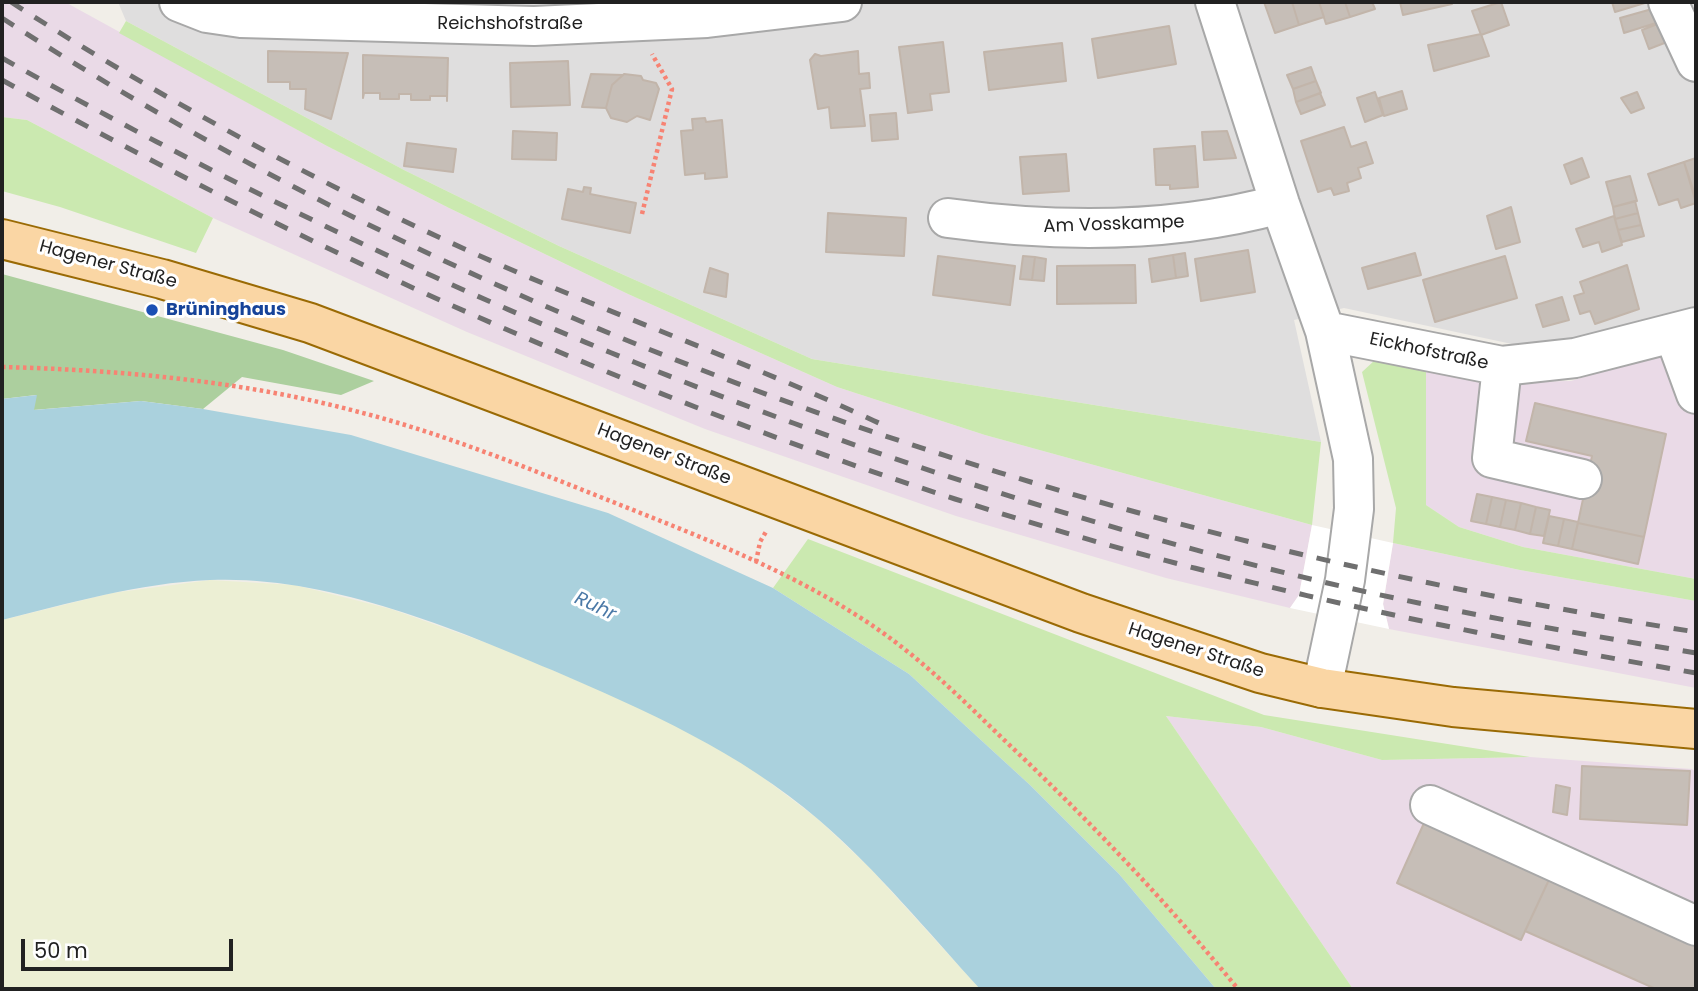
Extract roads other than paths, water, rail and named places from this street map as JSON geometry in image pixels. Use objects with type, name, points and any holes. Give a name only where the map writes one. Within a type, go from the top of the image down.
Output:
[{"type":"main road","name":"Hagener Straße","points":[[2,239],[149,275],[310,323],[1081,613],[1260,673],[1322,688],[1453,707],[1696,729]]},
{"type":"street","name":"Reichshofstraße","points":[[178,2],[207,13],[241,18],[345,12],[534,26],[635,22],[703,10],[842,2]]},
{"type":"street","points":[[1215,2],[1280,204],[1325,331],[1353,459],[1354,509],[1345,580],[1322,688]]},
{"type":"street","points":[[1668,2],[1696,62]]},
{"type":"street","name":"Am Vosskampe","points":[[948,218],[1018,228],[1103,229],[1232,217],[1280,204]]},
{"type":"street","name":"Eickhofstraße","points":[[1325,331],[1502,366],[1575,358],[1685,331]]},
{"type":"street","points":[[1685,331],[1696,394]]},
{"type":"street","points":[[1502,366],[1492,458],[1582,479]]},
{"type":"street","points":[[1430,805],[1696,926]]},
{"type":"water","name":"Ruhr","points":[[37,395],[34,410],[141,401],[351,435],[608,513],[773,588],[909,674],[1030,785],[1119,874],[1216,989],[980,989],[902,902],[840,839],[789,796],[725,753],[623,701],[552,670],[429,621],[385,607],[297,586],[210,580],[131,589],[2,620],[2,399]]},
{"type":"railway","points":[[11,2],[188,109],[371,205],[544,284],[786,382],[881,424]]},
{"type":"railway","points":[[2,18],[196,134],[397,239],[605,331],[817,412],[1033,483],[1252,542],[1474,592],[1696,632]]},
{"type":"railway","points":[[2,58],[162,144],[324,225],[489,301],[656,371],[826,435],[998,493],[1173,544],[1349,588],[1435,606],[1696,653]]},
{"type":"railway","points":[[2,80],[233,202],[468,313],[588,364],[831,457],[1046,527],[1230,577],[1415,620],[1696,673]]},
{"type":"place","name":"Brüninghaus","points":[[152,310]]}]
